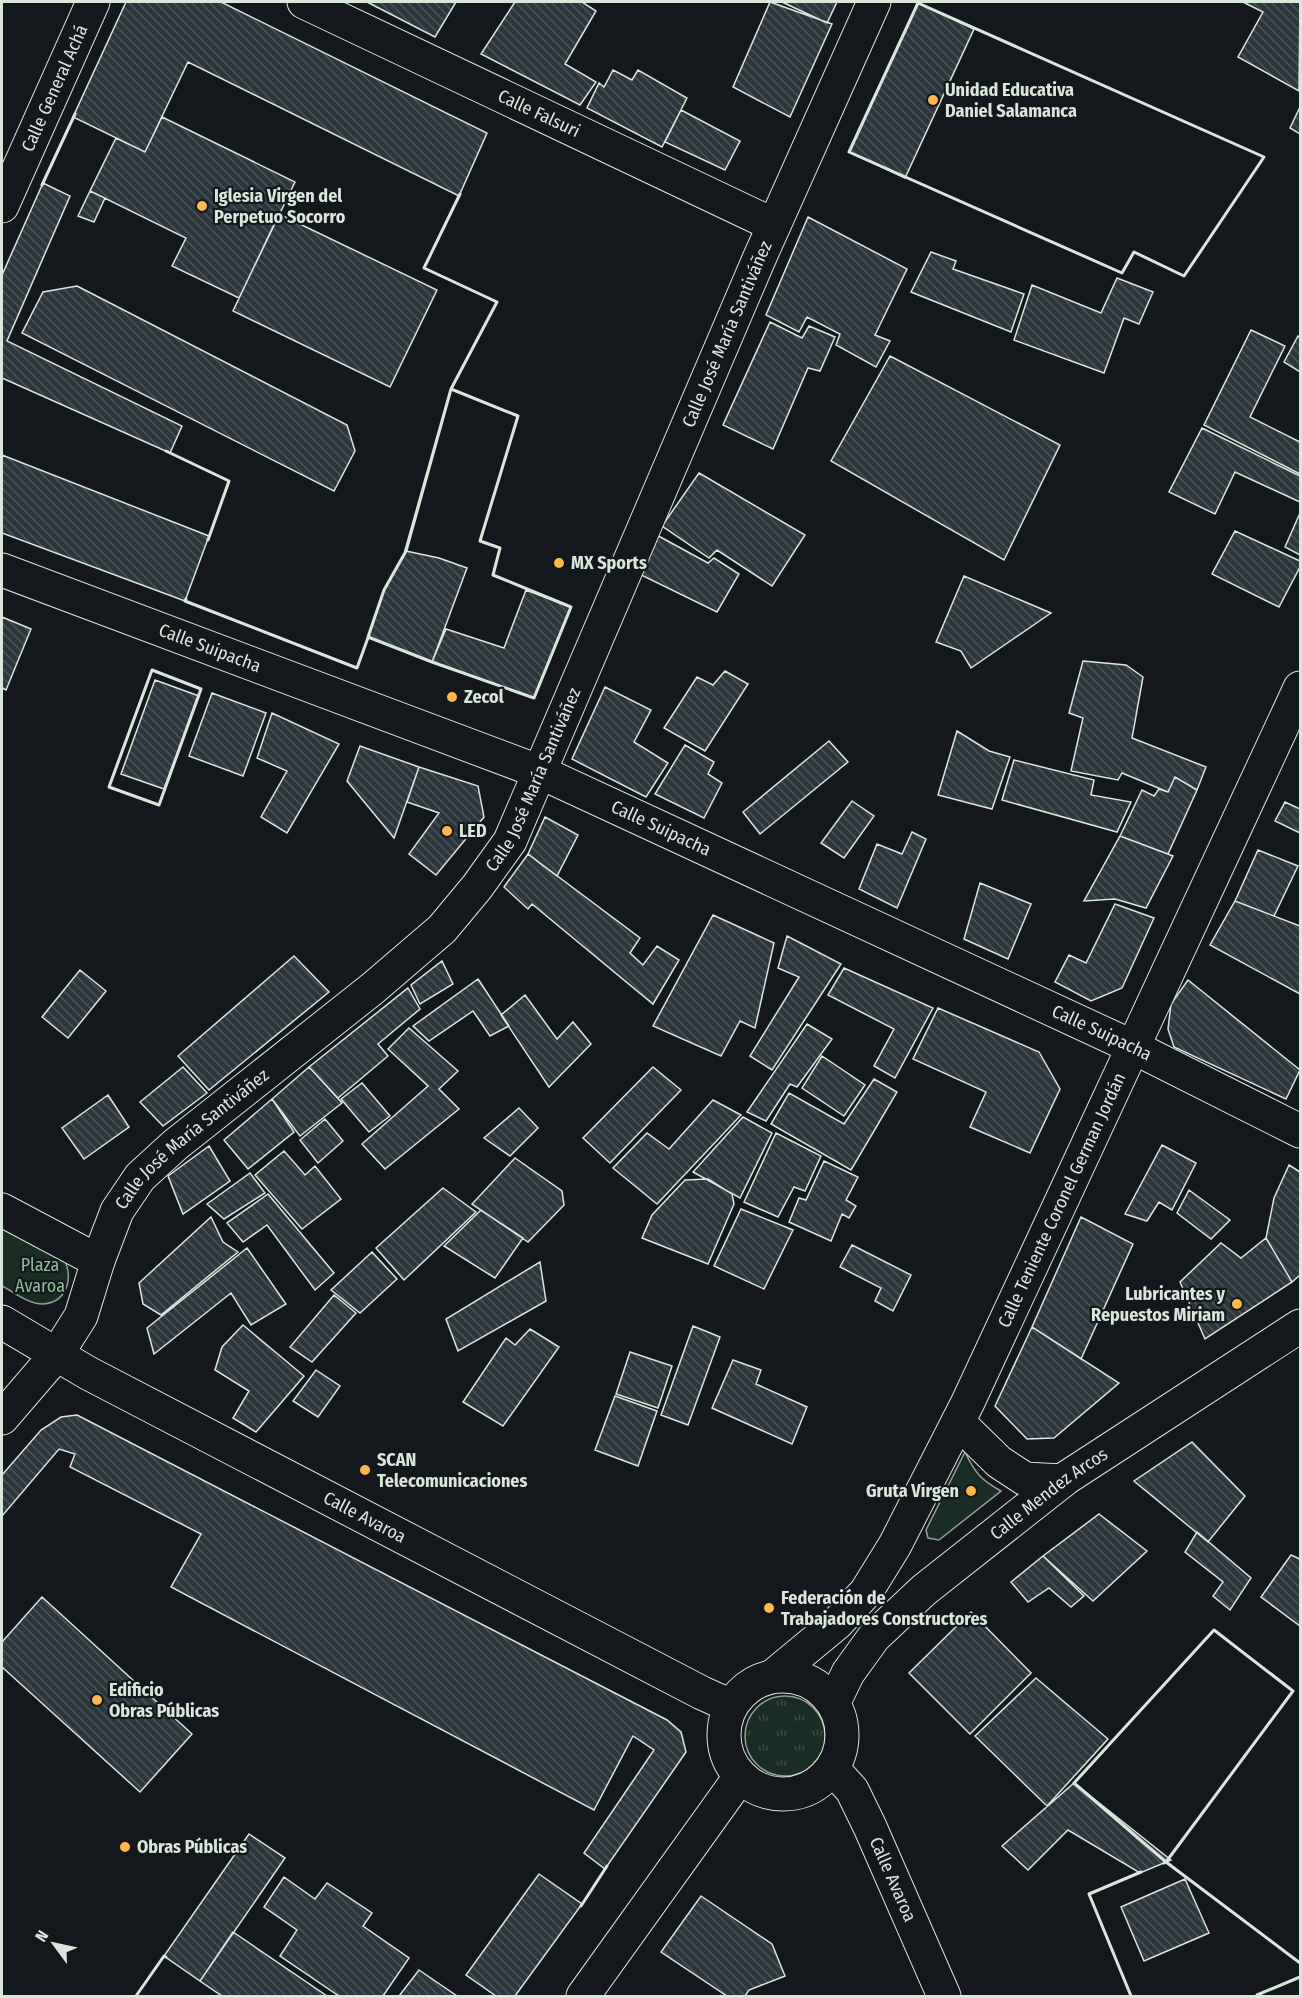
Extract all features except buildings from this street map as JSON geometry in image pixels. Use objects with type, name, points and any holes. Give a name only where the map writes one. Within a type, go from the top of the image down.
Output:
[{"type":"street","name":"Calle General Achá","points":[[2,207],[93,2]]},
{"type":"street","name":"Calle Falsuri","points":[[304,2],[774,225]]},
{"type":"street","name":"Calle José María Santiváñez","points":[[2,1418],[57,1354],[81,1316],[117,1211],[140,1177],[175,1145],[372,989],[442,929],[477,887],[510,841],[774,225],[874,2]]},
{"type":"street","name":"Calle Suipacha","points":[[2,570],[540,772],[1133,1047],[1300,1131]]},
{"type":"street","name":"Calle Teniente Coronel German Jordán","points":[[773,1676],[820,1638],[866,1592],[896,1545],[958,1422],[1300,688]]},
{"type":"street","points":[[2,1210],[98,1261]]},
{"type":"street","name":"Calle Avaroa","points":[[2,1322],[109,1384],[731,1706]]},
{"type":"street","name":"Calle Mendez Arcos","points":[[834,1702],[848,1672],[874,1637],[924,1590],[1062,1480],[1300,1326]]},
{"type":"street","points":[[958,1422],[999,1462],[1025,1479],[1062,1480]]},
{"type":"street","points":[[790,1675],[807,1680],[822,1689],[834,1702],[840,1718],[843,1736],[840,1753],[832,1768],[820,1782],[805,1791],[771,1794],[754,1787],[740,1777],[729,1760],[724,1741],[725,1722],[731,1706],[742,1692],[756,1682],[773,1676],[790,1675]]},
{"type":"street","name":"Calle Avaroa","points":[[832,1768],[852,1790],[944,1996]]},
{"type":"street","points":[[583,1996],[740,1777]]},
{"type":"green space","name":"Plaza Avaroa","points":[[2,1223],[65,1261],[68,1269],[67,1286],[59,1298],[44,1304],[35,1303],[2,1286]]},
{"type":"green space","points":[[965,1452],[979,1475],[1001,1491],[939,1540],[928,1538],[926,1530]]},
{"type":"green space","points":[[785,1696],[800,1699],[813,1708],[822,1721],[825,1736],[822,1751],[813,1764],[800,1773],[785,1776],[770,1773],[757,1764],[748,1751],[745,1736],[748,1721],[757,1708],[770,1699]]},
{"type":"wall","points":[[918,3],[1264,157],[1184,276],[1134,252],[1122,273],[849,152],[918,3]]},
{"type":"wall","points":[[42,185],[75,114]]},
{"type":"wall","points":[[405,553],[451,389],[497,302],[424,268],[460,194]]},
{"type":"wall","points":[[451,389],[518,416],[480,541],[500,548],[493,575],[571,607],[534,698],[368,637],[384,590],[406,551],[451,389]]},
{"type":"wall","points":[[166,451],[229,481],[208,540]]},
{"type":"wall","points":[[186,599],[185,601],[357,668],[369,635]]},
{"type":"wall","points":[[152,670],[201,689],[159,805],[109,787],[152,670]]},
{"type":"wall","points":[[1214,1630],[1293,1691],[1166,1862],[1074,1783],[1214,1630]]},
{"type":"wall","points":[[1164,1863],[1166,1862],[1300,1963]]},
{"type":"wall","points":[[581,1906],[607,1866]]},
{"type":"wall","points":[[1131,1996],[1089,1894],[1141,1872]]},
{"type":"wall","points":[[136,1996],[164,1956],[166,1957]]},
{"type":"wall","points":[[1258,1996],[1300,1977]]},
{"type":"place","name":"Unidad Educativa Daniel Salamanca","points":[[933,100]]},
{"type":"place","name":"Iglesia Virgen del Perpetuo Socorro","points":[[202,206]]},
{"type":"place","name":"MX Sports","points":[[559,563]]},
{"type":"place","name":"Zecol","points":[[452,697]]},
{"type":"place","name":"LED","points":[[447,831]]},
{"type":"place","name":"Lubricantes y Repuestos Miriam","points":[[1237,1304]]},
{"type":"place","name":"SCAN Telecomunicaciones","points":[[365,1470]]},
{"type":"place","name":"Gruta Virgen","points":[[971,1491]]},
{"type":"place","name":"Federación de Trabajadores Constructores","points":[[769,1608]]},
{"type":"place","name":"Edificio Obras Públicas","points":[[97,1700]]},
{"type":"place","name":"Obras Públicas","points":[[125,1847]]}]
